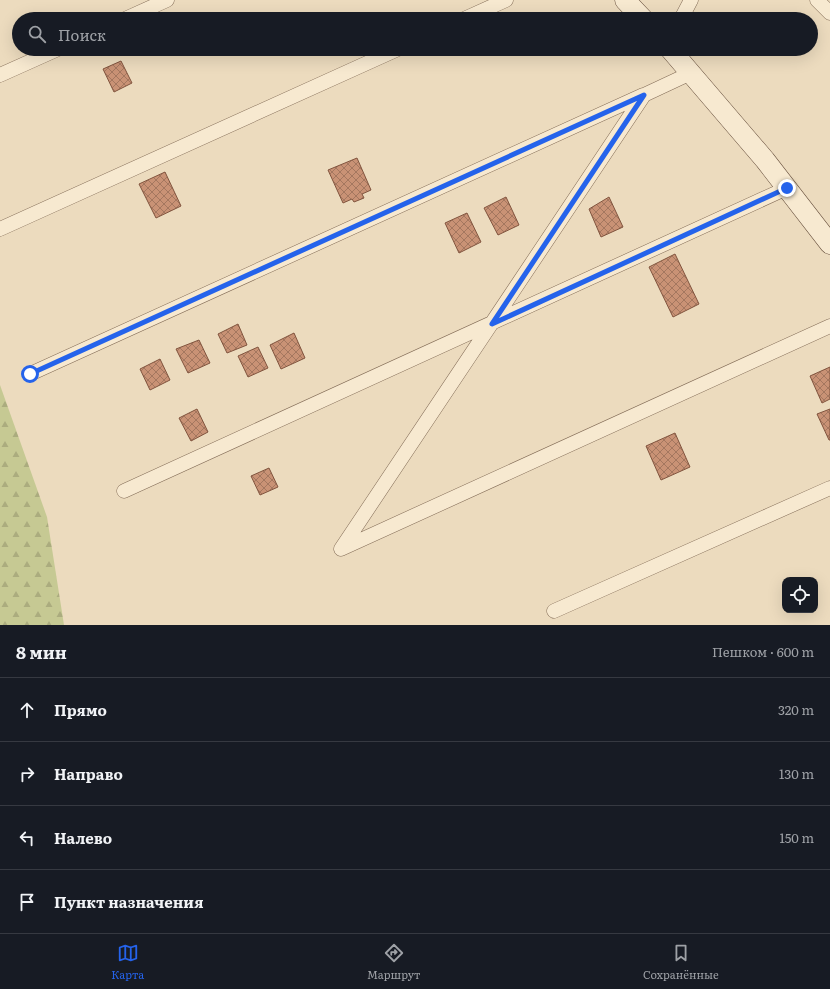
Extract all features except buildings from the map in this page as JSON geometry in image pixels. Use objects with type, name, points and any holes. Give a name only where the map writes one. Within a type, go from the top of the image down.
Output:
[{"type":"street","points":[[140,12],[167,0]]},
{"type":"street","points":[[479,12],[506,0]]},
{"type":"street","points":[[625,0],[636,12]]},
{"type":"street","points":[[685,12],[691,0]]},
{"type":"street","points":[[817,0],[830,13]]},
{"type":"street","points":[[0,75],[42,56]]},
{"type":"street","points":[[0,228],[382,56]]},
{"type":"street","points":[[676,56],[787,188],[830,244]]},
{"type":"street","points":[[30,374],[691,73]]},
{"type":"street","points":[[644,95],[341,549],[830,326]]},
{"type":"street","points":[[124,491],[787,188]]},
{"type":"street","points":[[554,611],[830,488]]},
{"type":"green space","points":[[0,385],[47,517],[64,625],[0,625]]},
{"type":"route","points":[[30,374],[644,95],[492,324],[787,188]]}]
